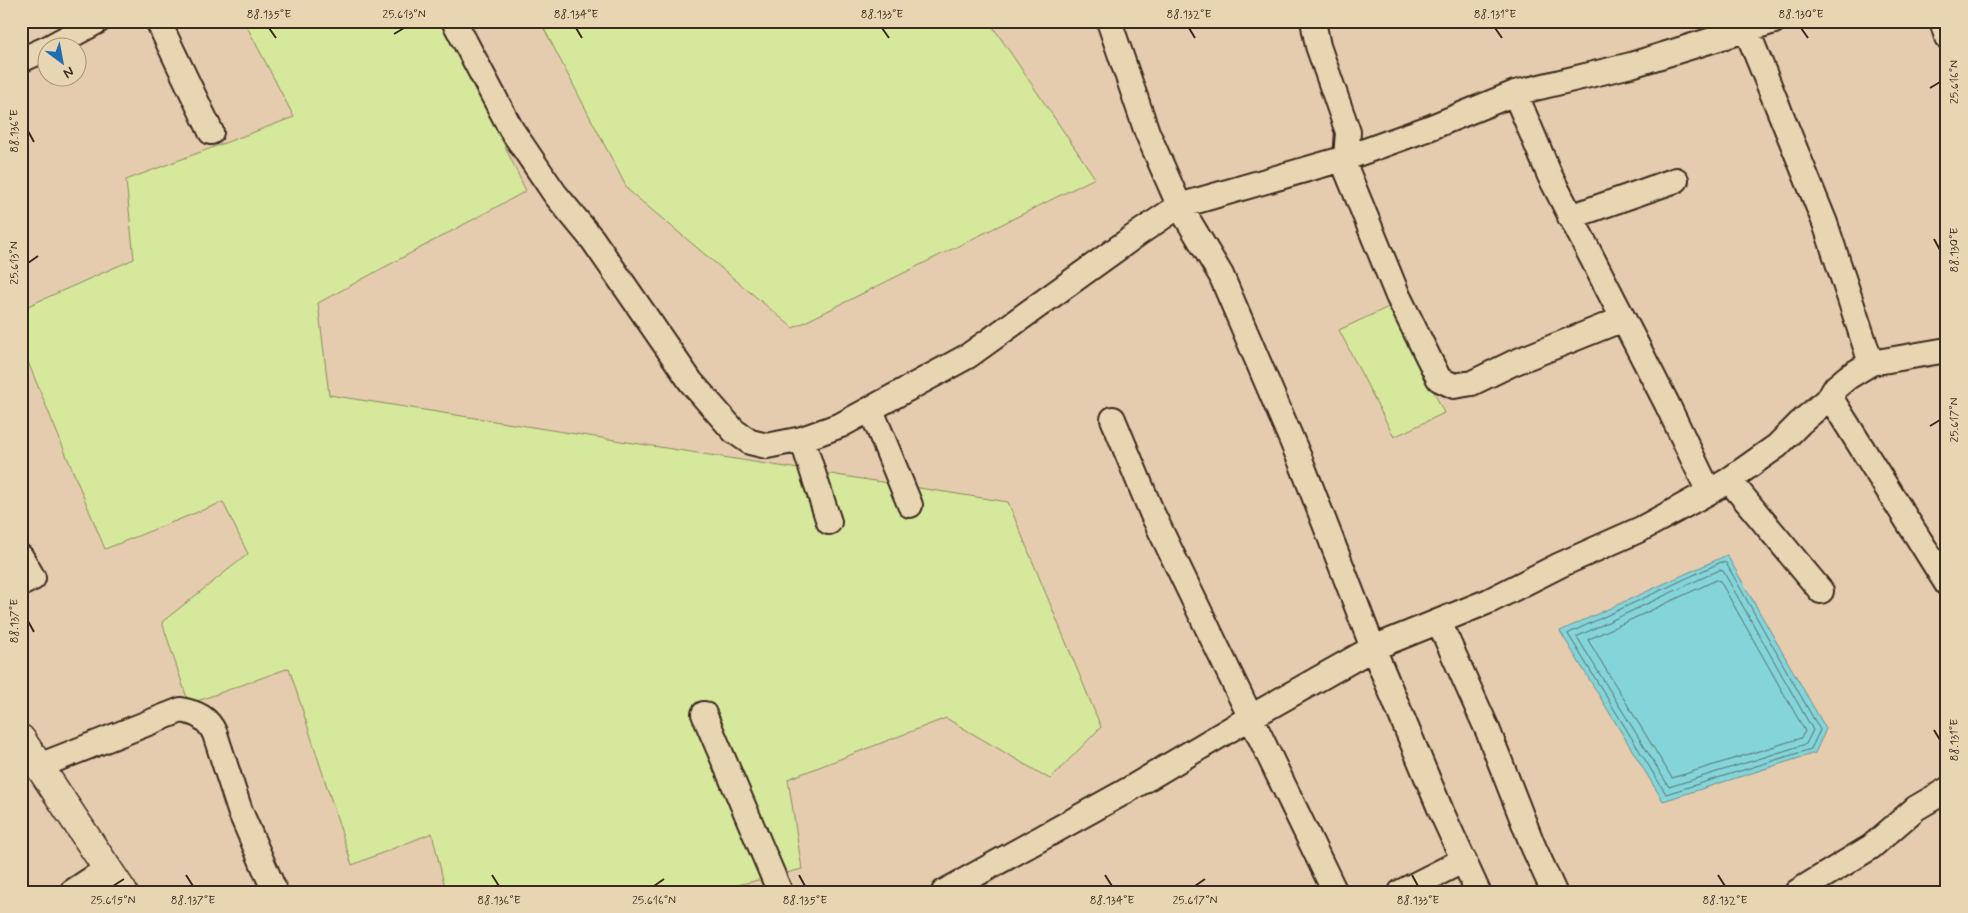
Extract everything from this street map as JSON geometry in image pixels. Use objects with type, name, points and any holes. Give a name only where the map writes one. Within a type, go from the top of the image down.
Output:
[{"type":"main road","points":[[21,739],[122,892]]},
{"type":"street","points":[[67,38],[98,21]]},
{"type":"street","points":[[158,21],[211,132]]},
{"type":"street","points":[[454,21],[510,129],[555,194],[593,240],[691,382],[734,431],[750,442],[767,446],[802,440],[841,425],[968,356],[1138,233],[1180,206],[1344,158],[1429,128],[1515,93],[1631,65],[1745,26],[1774,21]]},
{"type":"street","points":[[1109,21],[1147,132],[1180,206],[1222,275],[1301,462],[1374,648],[1478,892]]},
{"type":"street","points":[[1313,21],[1318,46],[1348,132],[1344,158],[1398,296],[1439,378],[1454,386],[1472,383],[1513,363],[1623,319]]},
{"type":"street","points":[[1942,21],[1947,37]]},
{"type":"street","points":[[1745,26],[1825,223],[1871,363]]},
{"type":"street","points":[[21,60],[38,52]]},
{"type":"street","points":[[1515,93],[1550,176],[1667,404],[1709,492]]},
{"type":"street","points":[[1570,217],[1676,180]]},
{"type":"street","points":[[944,892],[1128,790],[1251,717],[1374,648],[1439,622],[1641,529],[1709,492],[1777,446],[1800,423],[1830,398],[1836,387],[1871,363],[1947,350]]},
{"type":"street","points":[[1830,398],[1947,584]]},
{"type":"street","points":[[871,410],[910,506]]},
{"type":"street","points":[[1113,419],[1152,514],[1335,892]]},
{"type":"street","points":[[802,440],[829,522]]},
{"type":"street","points":[[1729,480],[1821,591]]},
{"type":"street","points":[[21,557],[32,578],[21,584]]},
{"type":"street","points":[[1439,622],[1488,730],[1533,846],[1554,892]]},
{"type":"street","points":[[39,766],[181,710],[194,712],[211,724],[240,811],[275,892]]},
{"type":"street","points":[[704,714],[780,892]]},
{"type":"street","points":[[1798,892],[1871,847],[1916,808],[1947,790]]},
{"type":"street","points":[[1401,892],[1464,860]]},
{"type":"street","points":[[72,892],[108,869]]},
{"type":"green space","points":[[244,21],[446,21],[526,191],[318,303],[329,395],[1008,502],[1101,727],[1050,779],[946,718],[788,779],[802,869],[710,892],[446,892],[432,833],[352,865],[289,668],[189,704],[162,622],[248,554],[223,502],[105,549],[21,345],[21,309],[134,259],[126,180],[294,117]]},
{"type":"green space","points":[[540,21],[989,21],[1095,178],[793,328],[628,190]]},
{"type":"green space","points":[[1393,305],[1444,413],[1394,437],[1339,330]]},
{"type":"water","points":[[1727,555],[1826,729],[1815,753],[1663,801],[1560,631]]}]
